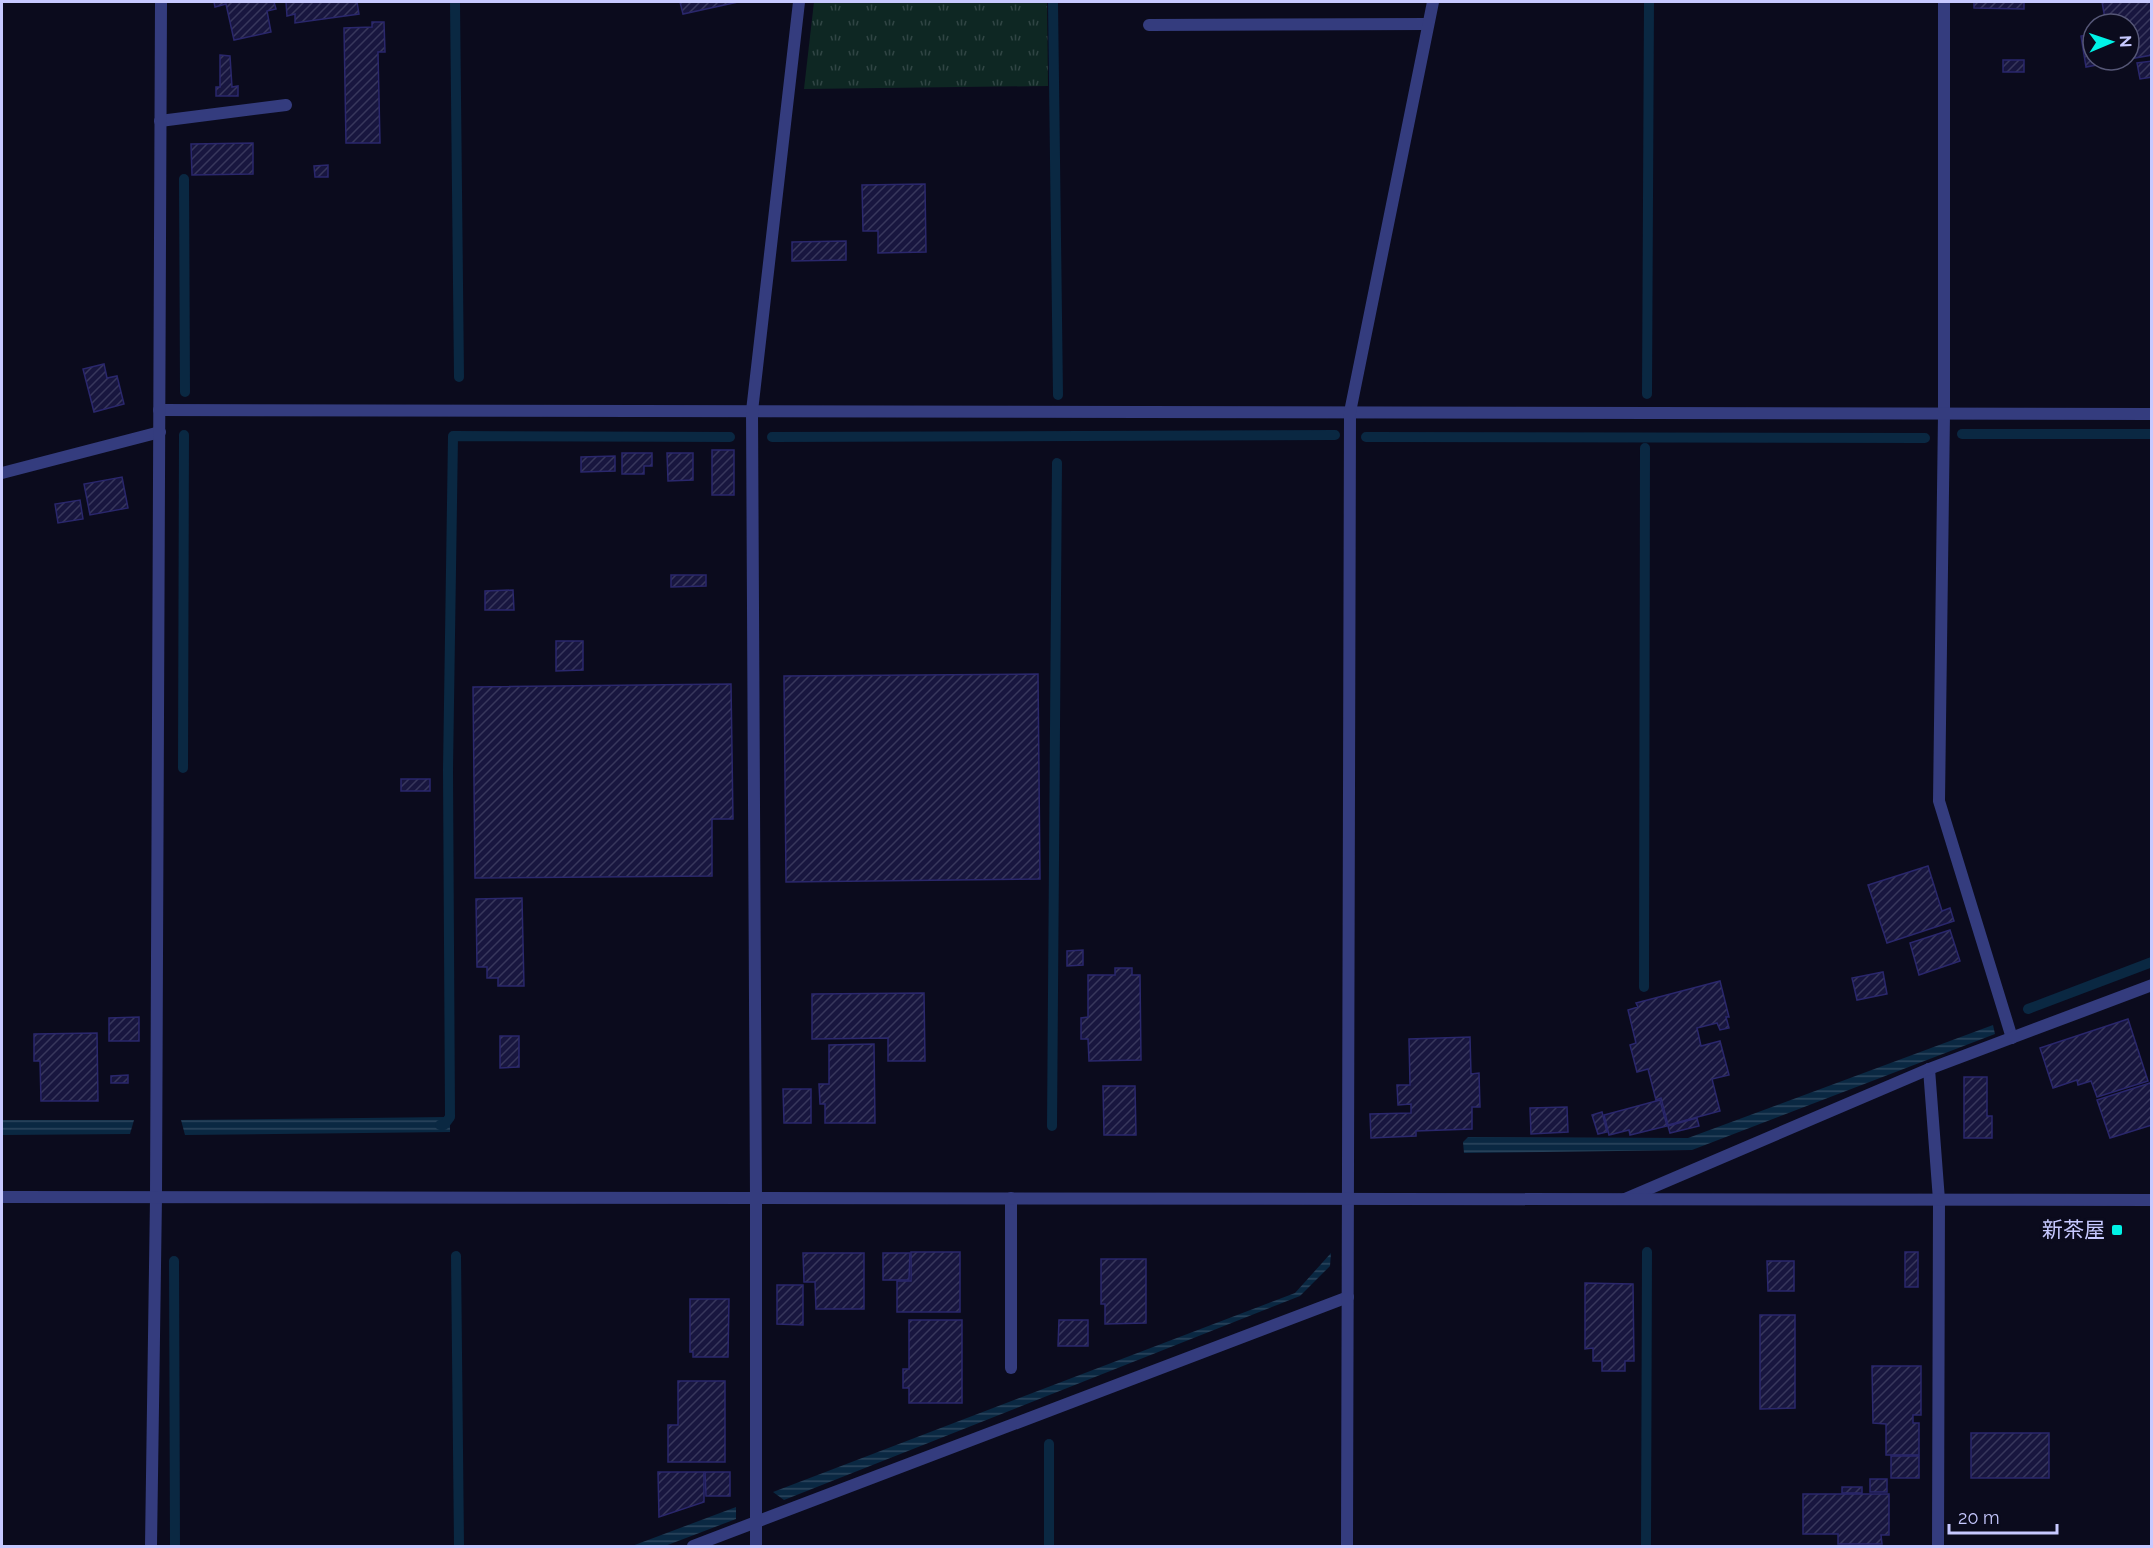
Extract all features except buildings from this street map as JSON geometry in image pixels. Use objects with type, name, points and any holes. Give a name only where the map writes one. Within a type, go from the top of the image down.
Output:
[{"type":"street","points":[[151,1546],[156,1197],[161,2]]},
{"type":"street","points":[[756,1546],[752,411],[799,2]]},
{"type":"street","points":[[1347,1546],[1350,412],[1433,2]]},
{"type":"street","points":[[1944,2],[1944,414],[1939,801],[2012,1038]]},
{"type":"street","points":[[1149,25],[1428,24]]},
{"type":"street","points":[[160,121],[286,105]]},
{"type":"street","points":[[159,410],[2151,414]]},
{"type":"street","points":[[2,473],[159,432]]},
{"type":"street","points":[[1624,1199],[1929,1068],[2151,985]]},
{"type":"street","points":[[1929,1068],[1939,1200],[1938,1546]]},
{"type":"street","points":[[2,1197],[2151,1200]]},
{"type":"street","points":[[1011,1198],[1011,1368]]},
{"type":"street","points":[[693,1546],[1348,1297]]},
{"type":"green space","points":[[814,2],[1047,2],[1048,86],[804,89]]},
{"type":"water","points":[[1993,1025],[1995,1034],[1692,1150],[1464,1153],[1463,1142],[1468,1137],[1688,1138]]},
{"type":"water","points":[[450,1117],[450,1132],[185,1135],[181,1120]]},
{"type":"water","points":[[2,1120],[134,1120],[130,1134],[2,1135]]},
{"type":"water","points":[[1331,1253],[1330,1266],[1300,1296],[784,1500],[773,1492],[1295,1293]]},
{"type":"water","points":[[736,1507],[736,1519],[665,1546],[632,1546]]},
{"type":"waterway","points":[[455,2],[459,377]]},
{"type":"waterway","points":[[1053,2],[1058,395]]},
{"type":"waterway","points":[[1647,394],[1649,2]]},
{"type":"waterway","points":[[184,179],[185,392]]},
{"type":"waterway","points":[[1962,434],[2152,434]]},
{"type":"waterway","points":[[183,768],[184,435]]},
{"type":"waterway","points":[[772,437],[1335,435]]},
{"type":"waterway","points":[[440,1125],[444,1125],[450,1117],[448,770],[453,436],[730,437]]},
{"type":"waterway","points":[[1366,437],[1925,438]]},
{"type":"waterway","points":[[1644,987],[1645,448]]},
{"type":"waterway","points":[[1052,1126],[1057,463]]},
{"type":"waterway","points":[[2028,1009],[2152,962]]},
{"type":"waterway","points":[[1646,1546],[1647,1252]]},
{"type":"waterway","points":[[456,1256],[459,1546]]},
{"type":"waterway","points":[[174,1261],[175,1546]]},
{"type":"waterway","points":[[1049,1444],[1049,1546]]},
{"type":"place","name":"新茶屋","points":[[2117,1230]]}]
